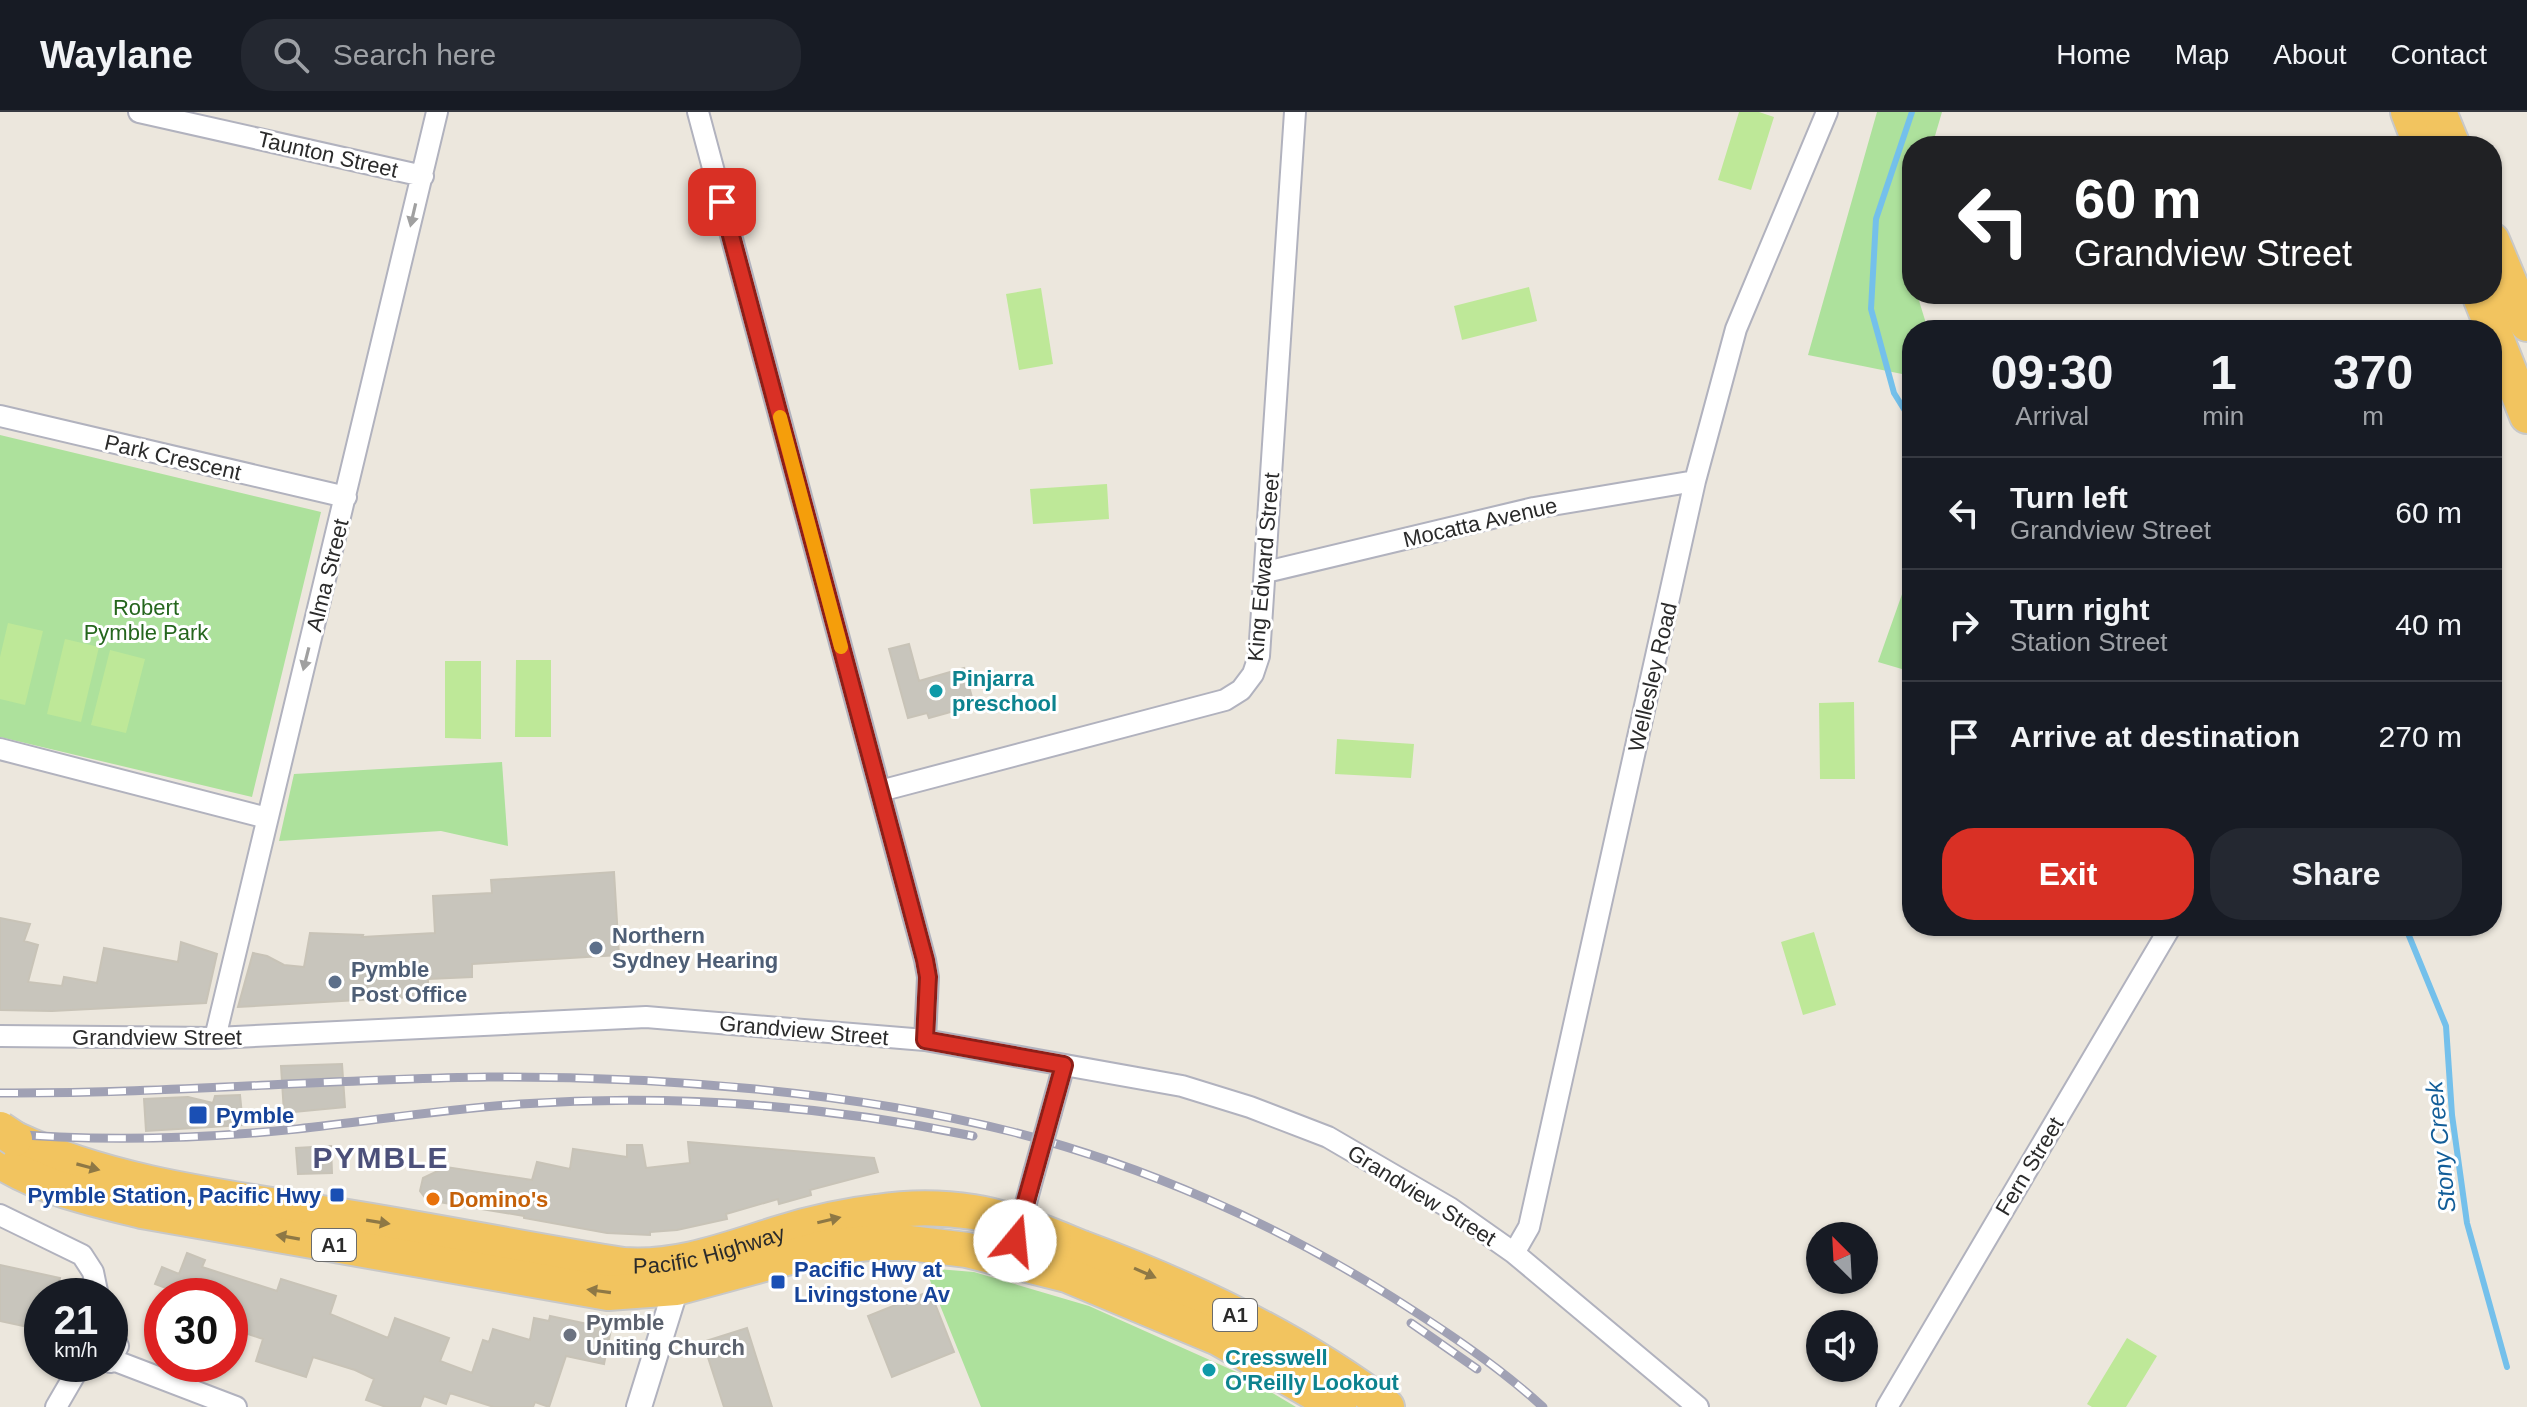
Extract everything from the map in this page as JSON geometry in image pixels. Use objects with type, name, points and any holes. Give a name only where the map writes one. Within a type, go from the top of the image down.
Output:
[{"type":"highway","points":[[2408,112],[2417,136]]},
{"type":"highway","points":[[2439,112],[2449,136]]},
{"type":"highway","points":[[2502,264],[2527,324]]},
{"type":"highway","points":[[2502,381],[2527,416]]},
{"type":"highway","name":"Pacific Highway","points":[[5,1143],[85,1167],[189,1191],[675,1276],[827,1247],[869,1243],[938,1246],[1011,1259],[1067,1275],[1218,1338],[1339,1407]]},
{"type":"highway","name":"Pacific Highway","points":[[675,1276],[725,1252],[833,1218],[931,1208],[974,1212],[1019,1223],[1123,1263],[1289,1341],[1346,1376],[1387,1407]]},
{"type":"street","name":"Taunton Street","points":[[139,112],[423,176]]},
{"type":"street","name":"Alma Street","points":[[215,1038],[437,112]]},
{"type":"street","points":[[698,112],[926,969],[925,1040]]},
{"type":"street","name":"King Edward Street","points":[[880,791],[1225,700],[1241,690],[1253,674],[1259,656],[1266,572],[1295,112]]},
{"type":"street","name":"Wellesley Road","points":[[1514,1253],[1529,1227],[1695,481],[1736,329],[1827,112]]},
{"type":"street","name":"Park Crescent","points":[[0,416],[346,497]]},
{"type":"street","name":"Mocatta Avenue","points":[[1266,572],[1534,508],[1695,481]]},
{"type":"street","points":[[0,749],[267,818]]},
{"type":"street","name":"Fern Street","points":[[1887,1407],[2165,936]]},
{"type":"street","name":"Grandview Street","points":[[0,1036],[215,1038],[646,1017],[925,1040],[1182,1086],[1250,1107],[1328,1137],[1450,1208],[1514,1253],[1698,1407]]},
{"type":"street","points":[[1011,1259],[1064,1065]]},
{"type":"street","points":[[0,1215],[82,1255],[94,1278]]},
{"type":"street","points":[[639,1407],[675,1276]]},
{"type":"street","points":[[128,1368],[236,1407]]},
{"type":"street","points":[[56,1407],[71,1382]]},
{"type":"green space","points":[[1739,112],[1759,112],[1774,117],[1751,190],[1718,180]]},
{"type":"green space","points":[[1877,112],[1942,112],[1935,136],[1902,136],[1902,304],[1920,304],[1925,320],[1902,320],[1902,374],[1808,355]]},
{"type":"green space","points":[[1529,287],[1537,321],[1462,340],[1454,306]]},
{"type":"green space","points":[[1041,288],[1053,364],[1019,370],[1006,294]]},
{"type":"green space","name":"Robert Pymble Park","points":[[0,435],[321,512],[252,797],[0,737]]},
{"type":"green space","points":[[1107,484],[1109,519],[1033,524],[1030,489]]},
{"type":"green space","points":[[1902,594],[1902,669],[1878,662]]},
{"type":"green space","points":[[8,623],[43,631],[25,705],[0,699],[0,657]]},
{"type":"green space","points":[[65,639],[99,647],[81,722],[47,714]]},
{"type":"green space","points":[[110,650],[145,659],[126,733],[91,725]]},
{"type":"green space","points":[[516,660],[551,660],[551,737],[515,737]]},
{"type":"green space","points":[[445,661],[481,661],[481,739],[445,738]]},
{"type":"green space","points":[[1854,702],[1855,779],[1820,779],[1819,703]]},
{"type":"green space","points":[[1337,739],[1414,744],[1411,778],[1335,774]]},
{"type":"green space","points":[[502,762],[508,846],[441,831],[279,841],[294,774]]},
{"type":"green space","points":[[1814,932],[1836,1005],[1803,1015],[1781,942]]},
{"type":"green space","points":[[925,1268],[974,1272],[1089,1306],[1241,1374],[1296,1407],[981,1407]]},
{"type":"green space","points":[[2127,1338],[2157,1356],[2126,1407],[2092,1407],[2087,1404]]},
{"type":"building","name":"Pinjarra preschool","points":[[909,644],[919,681],[964,668],[973,701],[953,707],[954,711],[929,718],[927,713],[908,718],[889,649]]},
{"type":"building","points":[[614,872],[619,955],[472,964],[472,977],[428,979],[428,996],[238,1007],[253,953],[284,965],[304,967],[310,933],[362,937],[435,933],[433,896],[492,893],[491,880]]},
{"type":"building","points":[[0,918],[30,924],[24,941],[38,945],[28,982],[62,986],[64,977],[97,983],[104,948],[178,962],[181,942],[217,954],[206,1003],[52,1011],[0,1010]]},
{"type":"building","points":[[342,1064],[345,1107],[284,1113],[281,1066]]},
{"type":"building","points":[[240,1095],[243,1125],[146,1131],[144,1099],[188,1097],[213,1103],[215,1096]]},
{"type":"building","points":[[688,1142],[874,1158],[878,1172],[810,1190],[811,1195],[779,1204],[778,1199],[726,1214],[727,1219],[677,1230],[650,1232],[650,1235],[607,1233],[427,1200],[420,1191],[423,1178],[446,1167],[532,1180],[537,1162],[570,1169],[573,1149],[627,1157],[627,1145],[642,1145],[646,1168],[690,1163]]},
{"type":"building","points":[[331,1146],[332,1173],[298,1174],[296,1148]]},
{"type":"building","points":[[187,1253],[205,1260],[202,1267],[236,1278],[157,1278],[162,1267],[179,1274]]},
{"type":"building","points":[[0,1265],[60,1278],[24,1278],[24,1326],[0,1321]]},
{"type":"building","points":[[281,1279],[336,1296],[330,1314],[388,1338],[395,1318],[449,1338],[440,1361],[472,1373],[483,1340],[489,1342],[493,1329],[530,1340],[534,1318],[549,1321],[550,1316],[611,1329],[604,1364],[566,1356],[549,1407],[535,1402],[533,1407],[494,1407],[450,1393],[446,1404],[424,1396],[420,1407],[386,1407],[366,1400],[374,1379],[355,1370],[313,1357],[306,1377],[256,1361],[263,1339],[248,1334],[248,1282],[277,1291]]},
{"type":"building","points":[[930,1291],[954,1352],[892,1377],[868,1316]]},
{"type":"building","points":[[747,1328],[772,1407],[724,1407],[703,1342]]},
{"type":"waterway","name":"Stony Creek","points":[[1904,136],[1912,112]]},
{"type":"waterway","name":"Stony Creek","points":[[1902,142],[1876,219],[1871,309],[1894,393],[1902,406]]},
{"type":"waterway","name":"Stony Creek","points":[[2409,936],[2446,1026],[2452,1115],[2467,1223],[2507,1367]]},
{"type":"railway","points":[[0,1093],[427,1078],[552,1077],[752,1089],[820,1096],[951,1118],[1013,1132],[1112,1162],[1256,1222],[1348,1270],[1412,1309],[1489,1362],[1543,1407]]},
{"type":"railway","points":[[0,1133],[74,1138],[186,1137],[297,1129],[492,1106],[634,1100],[804,1110],[973,1136]]},
{"type":"railway","points":[[1411,1323],[1477,1369]]},
{"type":"slow traffic","points":[[780,417],[841,647]]},
{"type":"place","name":"Pinjarra preschool","points":[[936,691]]},
{"type":"place","name":"Northern Sydney Hearing","points":[[596,948]]},
{"type":"place","name":"Pymble Post Office","points":[[335,982]]},
{"type":"place","name":"Pymble","points":[[198,1115]]},
{"type":"place","name":"Pymble Station, Pacific Hwy","points":[[337,1195]]},
{"type":"place","name":"Domino's","points":[[433,1199]]},
{"type":"place","name":"Pacific Hwy at Livingstone Av","points":[[778,1282]]},
{"type":"place","name":"Pymble Uniting Church","points":[[570,1335]]},
{"type":"place","name":"Cresswell O'Reilly Lookout","points":[[1209,1370]]},
{"type":"district","name":"PYMBLE","points":[[381,1158]]},
{"type":"route","points":[[722,202],[925,960],[928,977],[925,1040],[1064,1065],[1015,1241]]}]
